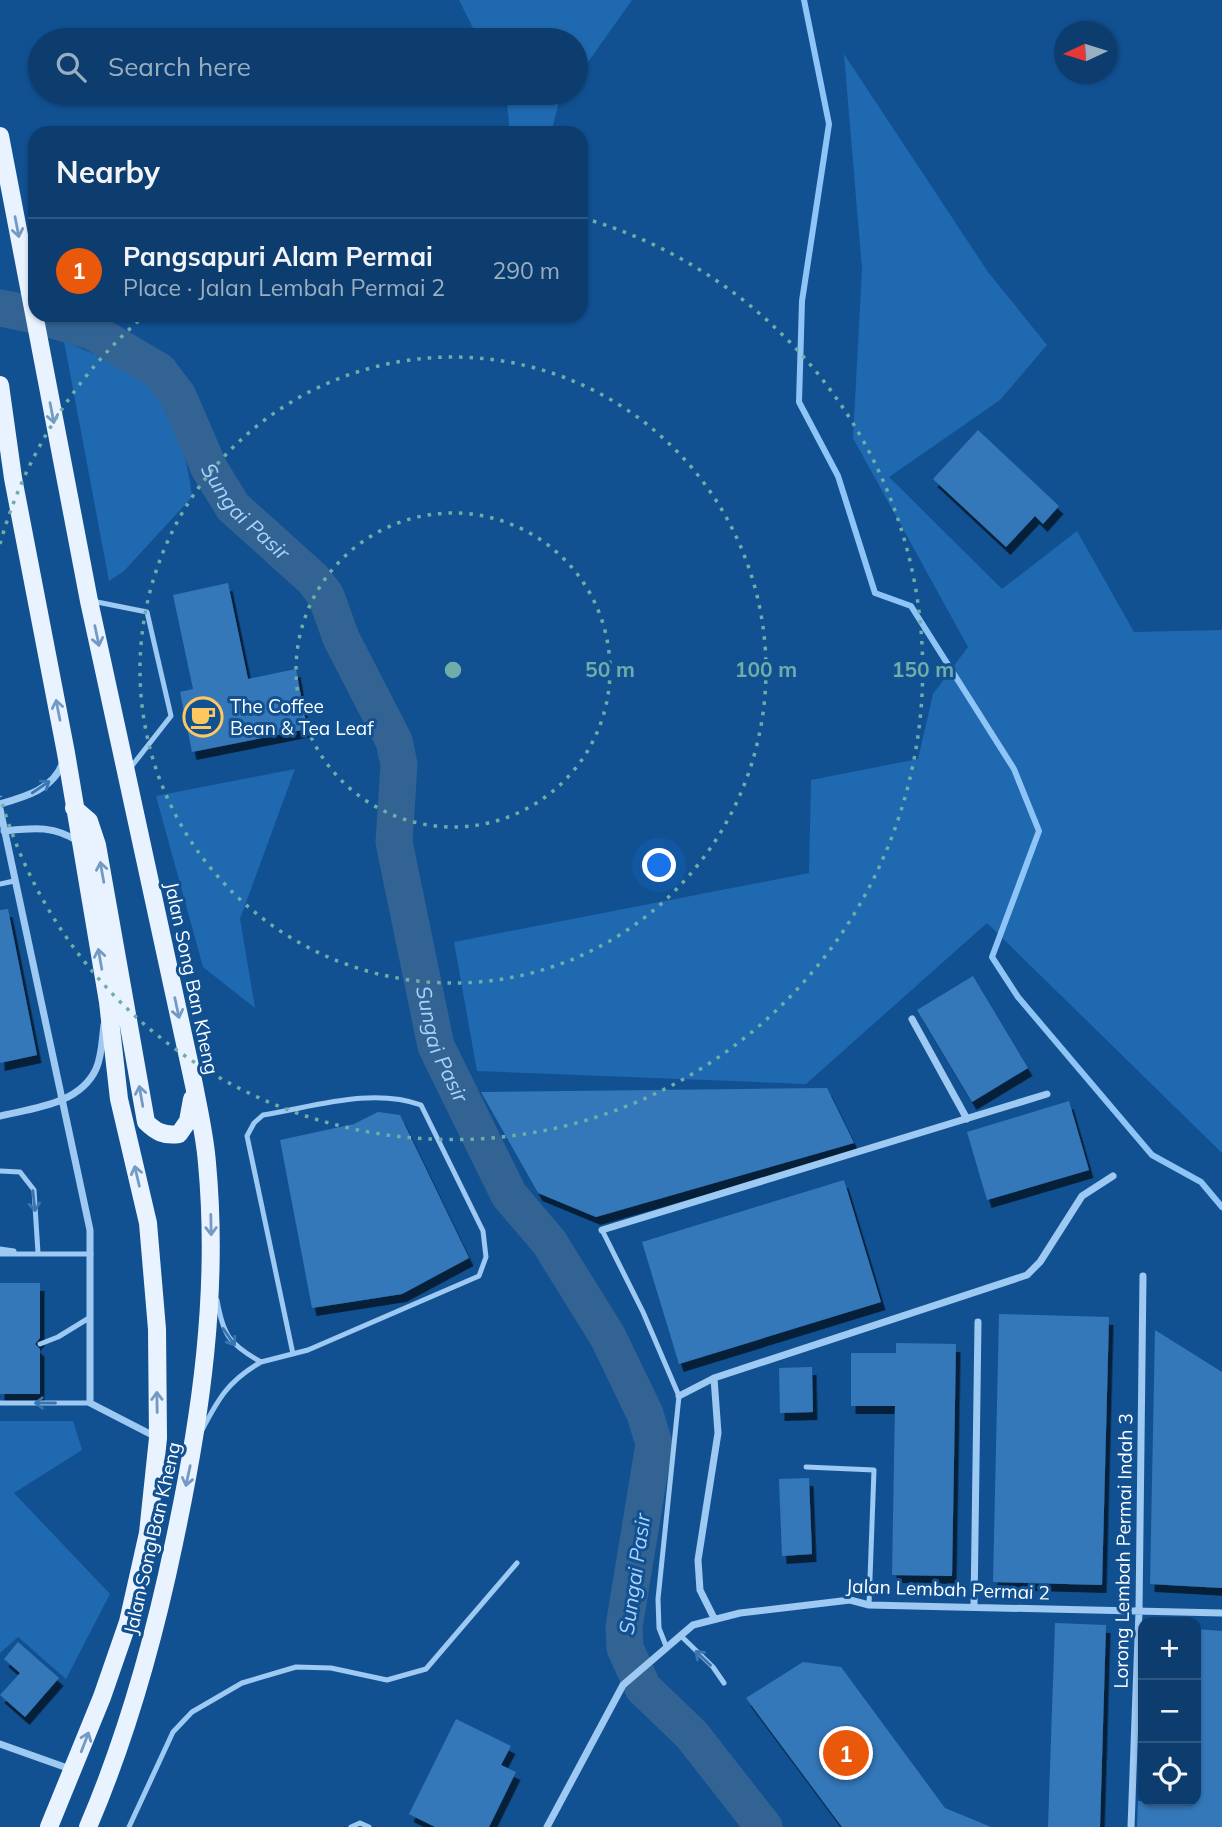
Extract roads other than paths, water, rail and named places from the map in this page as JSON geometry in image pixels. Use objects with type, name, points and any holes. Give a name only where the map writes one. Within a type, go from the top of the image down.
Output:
[{"type":"main road","name":"Jalan Song Ban Kheng","points":[[0,136],[28,287]]},
{"type":"main road","name":"Jalan Song Ban Kheng","points":[[35,322],[89,601],[194,1085],[207,1160],[212,1272],[204,1381],[195,1443],[160,1610],[107,1781],[88,1827]]},
{"type":"main road","name":"Jalan Song Ban Kheng","points":[[0,385],[13,478],[66,752],[108,1002],[119,1099],[148,1223],[156,1329],[158,1438],[148,1533],[128,1622],[74,1770],[49,1827]]},
{"type":"main road","points":[[74,808],[89,821],[97,845],[146,1122],[155,1131],[168,1136],[179,1134],[188,1121],[194,1085]]},
{"type":"street","points":[[0,460],[13,478]]},
{"type":"street","points":[[66,752],[59,774],[39,791],[0,806],[90,1230],[90,1404],[158,1438]]},
{"type":"street","points":[[4,831],[51,829],[63,831],[79,842]]},
{"type":"street","points":[[0,1116],[75,1095],[88,1083],[98,1066],[108,1002]]},
{"type":"street","points":[[912,1019],[967,1119]]},
{"type":"street","points":[[601,1230],[1047,1094]]},
{"type":"street","points":[[679,1396],[714,1378],[1027,1275],[1040,1262],[1082,1196],[1113,1176]]},
{"type":"street","name":"Lorong Lembah Permai Indah 3","points":[[1131,1827],[1139,1611],[1143,1276]]},
{"type":"street","points":[[974,1607],[978,1322]]},
{"type":"street","points":[[714,1378],[718,1433],[698,1560],[699,1590],[714,1618]]},
{"type":"street","name":"Jalan Lembah Permai 2","points":[[547,1827],[623,1685],[693,1625],[714,1618],[850,1600],[869,1605],[1222,1613]]},
{"type":"street","points":[[0,1744],[74,1770]]},
{"type":"lane","points":[[89,601],[147,612],[171,716],[126,773]]},
{"type":"lane","points":[[0,884],[14,881]]},
{"type":"lane","points":[[195,1443],[223,1392],[237,1376],[261,1362],[293,1354],[480,1276],[486,1257],[483,1231],[421,1105],[404,1099],[378,1096],[263,1115],[254,1123],[247,1136],[293,1354]]},
{"type":"lane","points":[[0,1171],[20,1172],[34,1190],[38,1253]]},
{"type":"lane","points":[[601,1230],[643,1312],[679,1396],[658,1599],[659,1628],[666,1646]]},
{"type":"lane","points":[[0,1252],[91,1254]]},
{"type":"lane","points":[[212,1272],[222,1330],[237,1349],[261,1362]]},
{"type":"lane","points":[[40,1344],[58,1337],[89,1318]]},
{"type":"lane","points":[[0,1403],[90,1404]]},
{"type":"lane","points":[[806,1467],[874,1470],[869,1605]]},
{"type":"lane","points":[[129,1827],[173,1732],[192,1712],[242,1683],[296,1667],[331,1668],[387,1680],[426,1669],[517,1563]]},
{"type":"lane","points":[[680,1635],[713,1667],[724,1683]]},
{"type":"lane","points":[[351,1827],[360,1823],[369,1827]]},
{"type":"waterway","points":[[804,0],[829,124],[802,301],[799,402],[838,476],[875,593],[911,606],[1014,769],[1039,831],[992,957],[1018,997],[1152,1155],[1201,1182],[1222,1207]]},
{"type":"waterway","name":"Sungai Pasir","points":[[0,308],[28,314]]},
{"type":"waterway","name":"Sungai Pasir","points":[[60,322],[91,331],[159,371],[178,396],[209,468],[233,507],[313,579],[326,596],[341,638],[394,741],[399,764],[394,842],[436,1046],[509,1195],[549,1242],[608,1337],[645,1414],[654,1444],[624,1627],[625,1648],[643,1688],[691,1734],[764,1827]]},
{"type":"place","name":"The Coffee Bean & Tea Leaf","points":[[203,717]]},
{"type":"place","name":"Pangsapuri Alam Permai","points":[[846,1753]]}]
